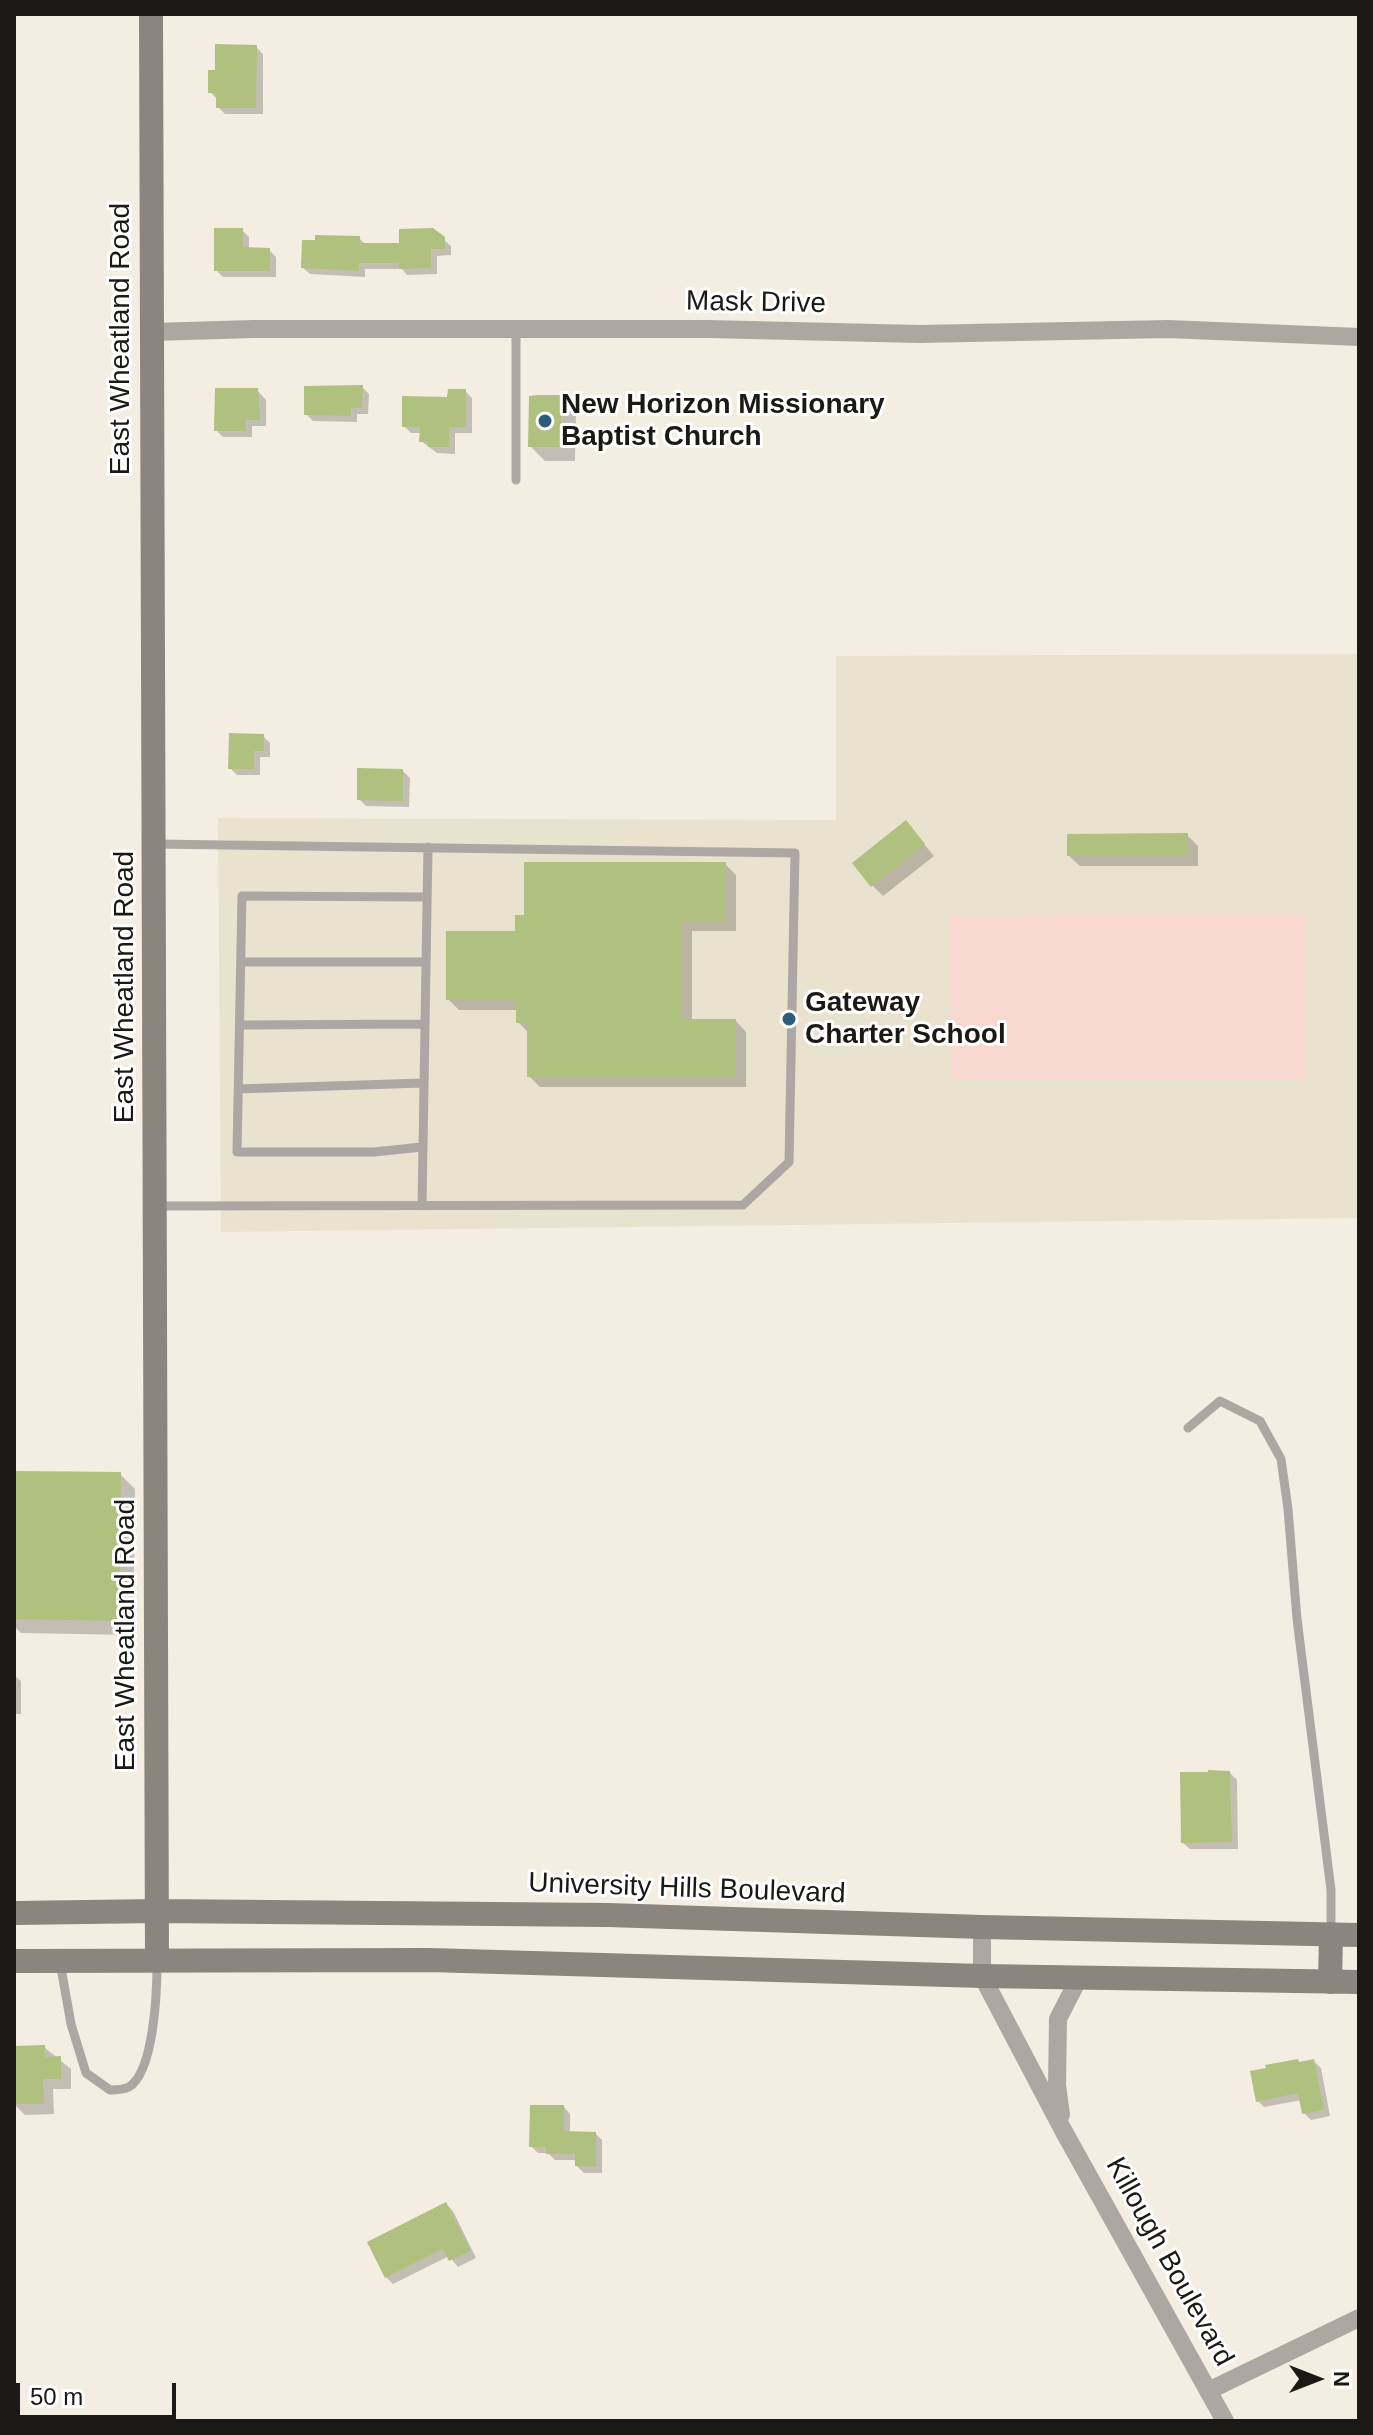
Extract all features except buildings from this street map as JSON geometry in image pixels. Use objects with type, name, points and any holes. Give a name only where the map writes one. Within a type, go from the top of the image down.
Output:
[{"type":"main road","name":"East Wheatland Road","points":[[151,14],[157,1960]]},
{"type":"main road","name":"University Hills Boulevard","points":[[14,1913],[157,1911],[608,1915],[1359,1935]]},
{"type":"main road","points":[[1330,1982],[1331,1934]]},
{"type":"main road","points":[[14,1961],[429,1960],[982,1976],[1359,1982]]},
{"type":"street","name":"Mask Drive","points":[[152,332],[708,329],[919,334],[1168,329],[1359,337]]},
{"type":"street","name":"Killough Boulevard","points":[[982,1927],[982,1976],[1063,2130],[1225,2421]]},
{"type":"street","name":"Killough Boulevard","points":[[1063,2130],[1057,2085],[1058,2019],[1080,1976]]},
{"type":"street","points":[[1208,2391],[1359,2318]]},
{"type":"lane","points":[[516,329],[516,480]]},
{"type":"lane","points":[[155,844],[795,853],[789,1162],[743,1205],[155,1206]]},
{"type":"lane","points":[[422,1205],[428,847]]},
{"type":"lane","points":[[422,1147],[374,1152],[237,1152],[238,1089],[242,896],[427,897]]},
{"type":"lane","points":[[241,962],[426,962]]},
{"type":"lane","points":[[240,1025],[424,1024]]},
{"type":"lane","points":[[238,1089],[423,1083]]},
{"type":"lane","points":[[1188,1428],[1220,1401],[1260,1421],[1281,1459],[1297,1619],[1331,1890],[1331,1934]]},
{"type":"lane","points":[[60,1961],[71,2024],[86,2073],[110,2090],[119,2090],[128,2088],[139,2077],[148,2048],[157,1990],[157,1960]]},
{"type":"shaded area","name":"Gateway Charter School","points":[[1359,654],[1359,1218],[221,1232],[218,818],[836,820],[836,656]]},
{"type":"shaded area","points":[[1306,914],[1306,1079],[951,1079],[950,915]]},
{"type":"place","name":"New Horizon Missionary Baptist Church","points":[[545,421]]},
{"type":"place","name":"Gateway Charter School","points":[[789,1019]]}]
